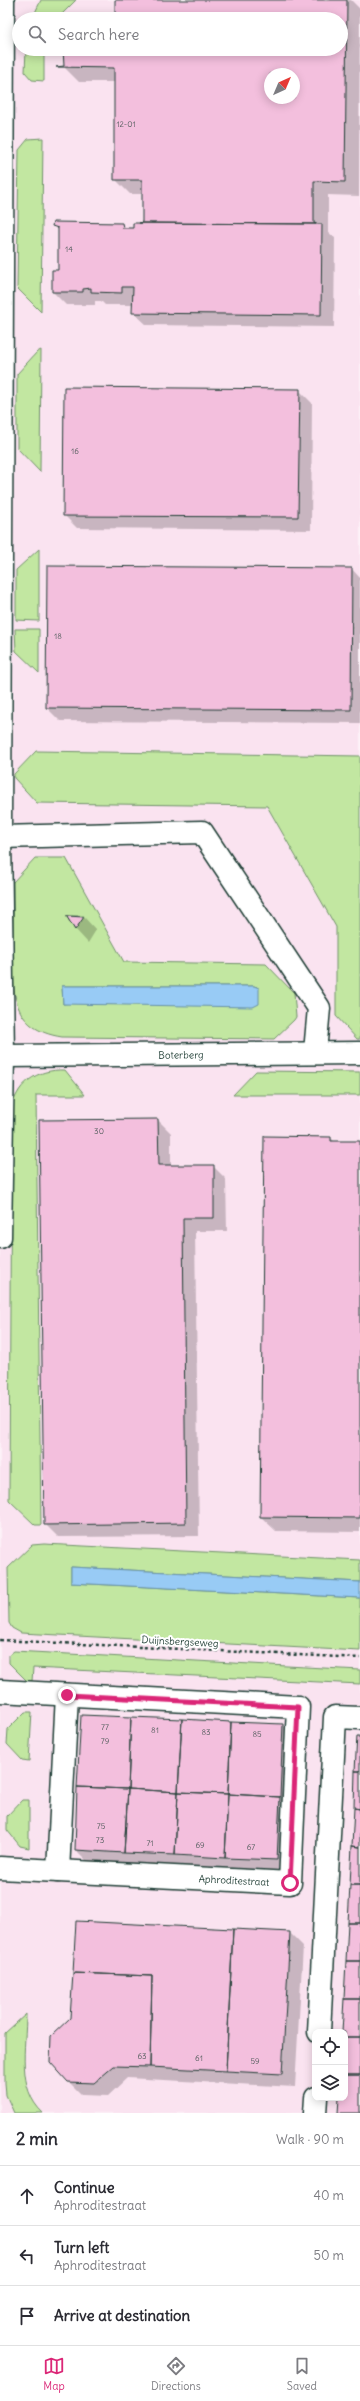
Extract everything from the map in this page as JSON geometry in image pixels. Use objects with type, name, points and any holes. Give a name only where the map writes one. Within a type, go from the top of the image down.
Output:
[{"type":"street","points":[[0,1237],[3,1056],[0,837],[3,0]]},
{"type":"street","points":[[0,837],[202,832],[320,1008],[315,1052]]},
{"type":"street","name":"Boterberg","points":[[3,1056],[315,1052],[360,1053]]},
{"type":"street","name":"Aphroditestraat","points":[[0,1691],[298,1707],[290,1883],[0,1868]]},
{"type":"street","points":[[58,1871],[67,1695]]},
{"type":"street","points":[[319,2029],[335,1717],[360,1718]]},
{"type":"street","points":[[315,2113],[316,2101]]},
{"type":"path","name":"Duijnsbergseweg","points":[[0,1640],[360,1658]]},
{"type":"shaded area","points":[[0,0],[360,0],[360,2113],[0,2113]]},
{"type":"green space","points":[[41,0],[76,0],[64,12],[35,12]]},
{"type":"green space","points":[[26,56],[44,56],[44,81],[32,80],[25,72]]},
{"type":"green space","points":[[43,138],[41,312],[17,288],[19,150],[28,139]]},
{"type":"green space","points":[[41,350],[40,472],[17,448],[17,374],[37,352]]},
{"type":"green space","points":[[39,549],[39,621],[16,620],[16,570]]},
{"type":"green space","points":[[15,629],[39,629],[39,673],[16,651]]},
{"type":"green space","points":[[36,751],[360,756],[360,1039],[357,1039],[336,1016],[336,927],[267,806],[37,803],[14,778],[14,774]]},
{"type":"green space","points":[[35,858],[66,858],[124,962],[266,964],[294,993],[296,1017],[274,1039],[62,1037],[45,1033],[32,1026],[24,1017],[18,1006],[15,994],[13,980],[13,882]],"holes":[[[67,916],[84,916],[75,930]],[[62,986],[254,986],[257,987],[63,1004]]]},
{"type":"green space","points":[[65,1070],[85,1095],[36,1095],[41,1525],[35,1525],[9,1500],[11,1113],[17,1094],[22,1086],[29,1080],[45,1072]]},
{"type":"green space","points":[[256,1071],[360,1072],[360,1095],[233,1095]]},
{"type":"green space","points":[[44,1544],[360,1560],[360,1582],[71,1567],[71,1583],[360,1598],[360,1651],[21,1633],[12,1628],[9,1623],[8,1568],[32,1545]]},
{"type":"green space","points":[[14,1651],[360,1670],[360,1684],[33,1668],[32,1681],[27,1681],[9,1663],[9,1655]]},
{"type":"green space","points":[[25,1712],[32,1712],[29,1761],[22,1760],[7,1744],[8,1729]]},
{"type":"green space","points":[[22,1800],[29,1800],[29,1848],[20,1846],[7,1830],[7,1816]]},
{"type":"green space","points":[[26,2014],[24,2066],[26,2079],[29,2092],[43,2113],[14,2113],[6,2095],[5,2033]]},
{"type":"water","points":[[62,986],[254,986],[259,988],[259,1004],[253,1007],[63,1004]]},
{"type":"water","points":[[71,1567],[360,1582],[360,1598],[71,1583]]},
{"type":"building","points":[[115,0],[347,0],[347,12],[115,12]]},
{"type":"building","points":[[63,56],[346,56],[345,182],[314,181],[314,223],[316,224],[139,223],[142,222],[142,180],[114,180],[114,68],[56,67],[64,66]]},
{"type":"building","points":[[53,222],[122,223],[123,228],[133,228],[133,223],[322,224],[321,315],[132,313],[133,287],[122,287],[122,293],[91,292],[91,288],[83,289],[83,292],[52,292],[52,270],[58,270],[58,228],[52,226]]},
{"type":"building","points":[[64,387],[300,389],[298,517],[63,516]]},
{"type":"building","points":[[47,566],[352,568],[351,710],[46,708]]},
{"type":"building","points":[[67,916],[84,917],[75,930]]},
{"type":"building","points":[[158,1119],[159,1165],[214,1165],[214,1218],[183,1218],[186,1523],[44,1525],[39,1120]]},
{"type":"building","points":[[264,1136],[331,1137],[331,1141],[360,1141],[360,1518],[260,1517]]},
{"type":"building","points":[[81,1715],[131,1717],[128,1789],[77,1787]]},
{"type":"building","points":[[131,1717],[182,1719],[178,1792],[128,1789]]},
{"type":"building","points":[[182,1719],[231,1722],[228,1794],[178,1792]]},
{"type":"building","points":[[231,1722],[283,1724],[280,1797],[228,1794]]},
{"type":"building","points":[[357,1736],[360,1736],[360,1771],[355,1771]]},
{"type":"building","points":[[355,1771],[360,1771],[360,1809],[354,1808]]},
{"type":"building","points":[[77,1787],[128,1789],[124,1853],[75,1850]]},
{"type":"building","points":[[128,1789],[178,1792],[175,1855],[124,1853]]},
{"type":"building","points":[[178,1792],[228,1794],[225,1858],[175,1855]]},
{"type":"building","points":[[228,1794],[280,1797],[277,1860],[225,1858]]},
{"type":"building","points":[[354,1808],[360,1809],[360,1847],[352,1846]]},
{"type":"building","points":[[352,1846],[360,1847],[360,1885],[350,1885]]},
{"type":"building","points":[[350,1885],[360,1885],[360,1923],[348,1923]]},
{"type":"building","points":[[76,1921],[233,1929],[226,2071],[150,2067],[152,1976],[73,1973]]},
{"type":"building","points":[[348,1923],[360,1923],[360,1961],[346,1961]]},
{"type":"building","points":[[233,1929],[290,1932],[282,2074],[226,2071]]},
{"type":"building","points":[[346,1961],[360,1961],[360,1999],[344,1999]]},
{"type":"building","points":[[73,1973],[152,1976],[150,2067],[114,2066],[94,2083],[68,2082],[50,2062],[51,2036],[70,2018]]},
{"type":"building","points":[[344,1999],[360,1999],[360,2037],[348,2037],[348,2029],[342,2029]]},
{"type":"building","points":[[348,2037],[360,2037],[360,2075],[348,2075]]},
{"type":"building","points":[[348,2075],[360,2075],[360,2113],[338,2113],[339,2101],[348,2101]]},
{"type":"route","points":[[67,1695],[298,1707],[290,1883]]}]
